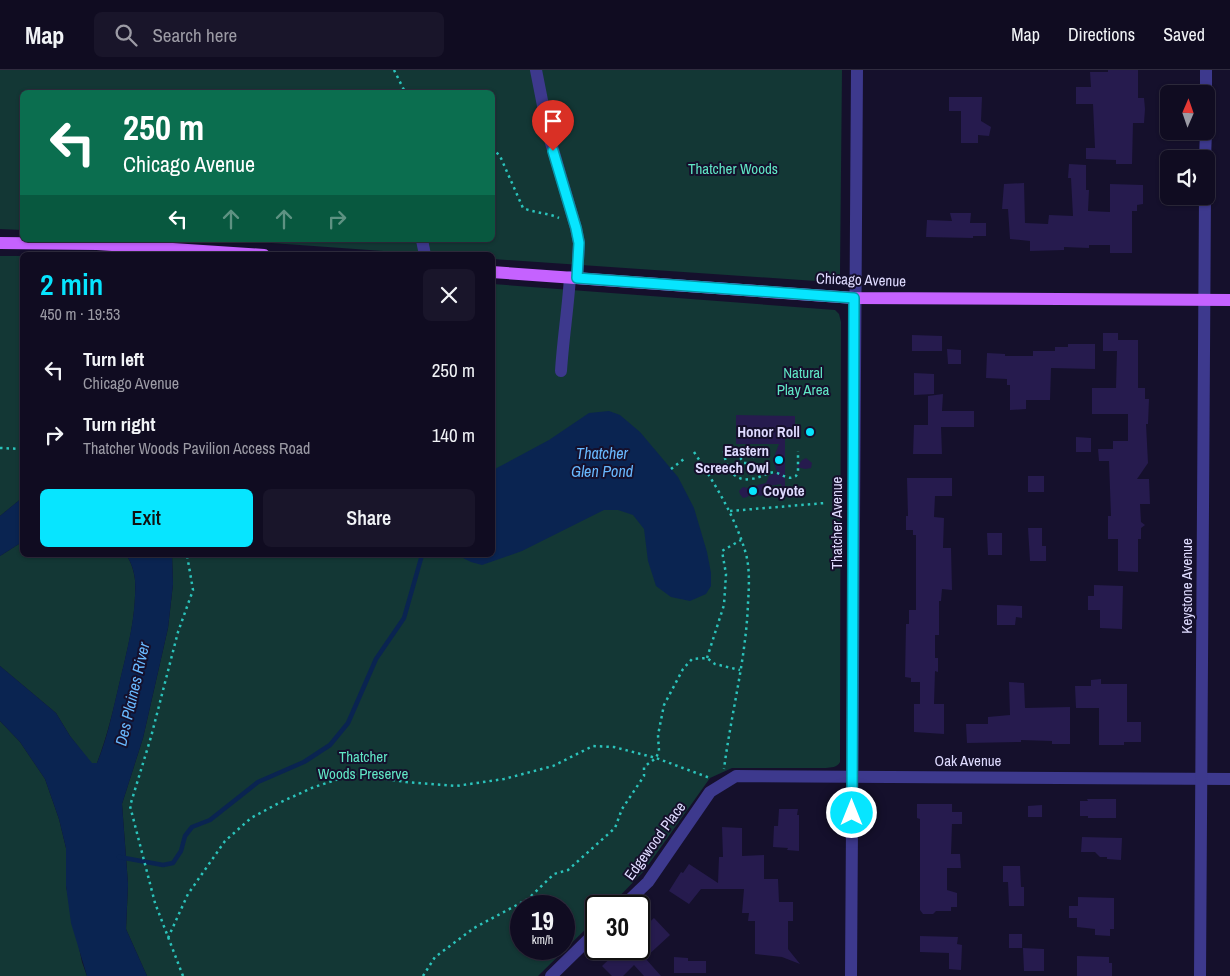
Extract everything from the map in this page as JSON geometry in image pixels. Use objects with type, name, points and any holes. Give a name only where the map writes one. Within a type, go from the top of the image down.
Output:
[{"type":"main road","points":[[0,243],[97,244],[218,252]]},
{"type":"main road","name":"Chicago Avenue","points":[[495,272],[854,298],[1230,300]]},
{"type":"street","points":[[536,70],[550,136],[579,243],[568,318],[563,334],[561,371]]},
{"type":"street","name":"Thatcher Avenue","points":[[851,976],[857,70]]},
{"type":"street","points":[[1206,70],[1206,85]]},
{"type":"street","name":"Keystone Avenue","points":[[1200,976],[1205,205]]},
{"type":"street","name":"Oak Avenue","points":[[710,792],[725,777],[736,776],[1230,779]]},
{"type":"street","name":"Edgewood Place","points":[[634,895],[648,882],[710,792]]},
{"type":"street","points":[[551,976],[585,943]]},
{"type":"path","points":[[394,70],[404,90]]},
{"type":"path","points":[[495,151],[500,156],[523,208],[563,220]]},
{"type":"path","points":[[0,448],[20,449]]},
{"type":"path","points":[[741,451],[741,459],[744,463],[748,464],[752,463],[754,451]]},
{"type":"path","points":[[724,452],[725,460],[730,470],[743,480],[752,480],[774,472],[791,479],[796,476],[798,472],[798,451]]},
{"type":"path","points":[[168,938],[188,894],[225,841],[251,818],[279,802],[314,787],[355,774],[406,782],[456,786],[504,779],[553,766],[594,746],[614,747],[725,777],[747,624],[749,582],[746,556],[730,511],[721,493],[694,452]]},
{"type":"path","points":[[671,469],[684,459]]},
{"type":"path","points":[[730,511],[825,503]]},
{"type":"path","points":[[707,658],[724,605],[726,574],[722,551],[741,540]]},
{"type":"path","points":[[183,976],[154,903],[130,806],[151,737],[178,632],[193,590],[187,557]]},
{"type":"path","points":[[423,976],[435,957],[474,928],[528,899],[554,874],[568,870],[615,828],[622,810],[644,776],[644,767],[656,758],[659,752],[658,735],[664,705],[683,669],[692,659],[707,658],[715,664],[740,670]]},
{"type":"green space","name":"Thatcher Woods","points":[[0,70],[842,70],[840,274],[838,280],[830,282],[495,259],[495,252],[397,252],[257,242],[495,242],[495,90],[20,90],[20,230],[0,229]]},
{"type":"green space","points":[[0,256],[20,256],[20,500],[0,516]]},
{"type":"green space","name":"Thatcher Woods Preserve","points":[[495,284],[835,310],[839,314],[841,322],[840,762],[834,767],[826,768],[732,768],[710,778],[644,871],[621,895],[585,895],[585,930],[575,940],[575,895],[510,895],[510,960],[554,960],[538,976],[147,976],[126,929],[128,884],[122,804],[143,738],[168,628],[173,584],[172,557],[495,557]]},
{"type":"green space","points":[[20,543],[20,557],[127,557],[132,566],[135,593],[131,633],[112,714],[97,763],[92,764],[70,736],[56,713],[0,666],[0,556]]},
{"type":"green space","points":[[0,721],[20,742],[45,779],[59,819],[66,848],[66,886],[82,962],[87,976],[0,976]]},
{"type":"water","name":"Thatcher Glen Pond","points":[[609,411],[620,415],[640,432],[678,477],[694,508],[707,552],[711,573],[711,586],[706,594],[690,601],[671,597],[656,586],[648,561],[644,529],[633,515],[618,510],[604,510],[522,551],[482,565],[461,557],[495,557],[495,469],[549,440],[589,413]]},
{"type":"water","points":[[20,500],[20,543],[0,556],[0,516]]},
{"type":"water","name":"Des Plaines River","points":[[127,557],[172,557],[173,584],[168,628],[143,738],[122,804],[128,884],[126,929],[147,976],[87,976],[71,923],[66,886],[66,848],[59,819],[45,779],[20,742],[0,721],[0,666],[56,713],[70,736],[92,763],[97,763],[104,745],[133,621],[135,580]]},
{"type":"building","points":[[1108,70],[1138,70],[1138,98],[1144,98],[1145,109],[1144,123],[1133,123],[1132,164],[1116,164],[1116,160],[1086,159],[1086,148],[1095,148],[1093,104],[1076,104],[1076,87],[1091,87],[1090,72],[1108,72]]},
{"type":"building","points":[[949,97],[982,97],[981,121],[991,127],[989,136],[978,135],[978,143],[961,143],[961,111],[949,111]]},
{"type":"building","points":[[1069,164],[1086,165],[1086,190],[1089,190],[1088,211],[1110,212],[1110,184],[1143,185],[1143,204],[1137,205],[1137,211],[1132,211],[1132,253],[1110,253],[1110,245],[1089,245],[1089,248],[1064,247],[1064,250],[1030,251],[1030,241],[1010,239],[1008,209],[1002,209],[1004,184],[1024,183],[1025,223],[1048,224],[1049,215],[1073,216],[1071,178],[1068,178]]},
{"type":"building","points":[[950,213],[971,213],[970,223],[986,223],[986,236],[973,236],[973,238],[926,237],[927,220],[952,221]]},
{"type":"building","points":[[1103,333],[1118,333],[1118,340],[1138,340],[1138,388],[1145,388],[1145,399],[1149,399],[1148,424],[1146,424],[1148,463],[1137,479],[1149,479],[1150,504],[1140,504],[1141,522],[1145,525],[1141,528],[1141,539],[1138,539],[1138,572],[1118,571],[1118,539],[1108,539],[1108,516],[1111,516],[1109,461],[1099,461],[1098,449],[1113,449],[1113,441],[1128,441],[1128,414],[1092,414],[1092,388],[1116,388],[1117,351],[1103,351]]},
{"type":"building","points":[[912,335],[942,336],[942,351],[912,351]]},
{"type":"building","points":[[1068,344],[1095,344],[1095,369],[1051,368],[1050,400],[1026,400],[1026,409],[1010,410],[1010,385],[1007,385],[1007,379],[986,378],[987,353],[1005,354],[1005,356],[1033,356],[1033,351],[1055,351],[1055,347],[1068,347]]},
{"type":"building","points":[[947,349],[961,350],[961,364],[948,364]]},
{"type":"building","points":[[914,373],[934,374],[934,394],[914,395]]},
{"type":"building","points":[[943,394],[942,411],[974,411],[974,427],[941,427],[942,454],[913,454],[914,425],[928,425],[928,396]]},
{"type":"building","points":[[736,415],[795,416],[795,428],[790,429],[790,435],[785,436],[785,491],[783,491],[781,484],[769,486],[765,494],[761,496],[752,493],[743,498],[740,494],[739,491],[743,487],[753,489],[758,485],[766,483],[769,476],[777,472],[773,460],[779,444],[736,444]]},
{"type":"building","points":[[1076,437],[1091,438],[1091,452],[1076,452]]},
{"type":"building","points":[[806,458],[812,463],[811,468],[797,467],[802,460]]},
{"type":"building","points":[[1028,476],[1044,476],[1044,492],[1028,492]]},
{"type":"building","points":[[907,478],[952,478],[952,496],[935,496],[934,517],[944,518],[943,548],[951,548],[952,590],[942,589],[941,601],[939,601],[939,635],[935,635],[935,658],[938,658],[938,672],[935,671],[934,704],[944,704],[944,734],[914,732],[914,704],[920,704],[920,682],[911,682],[911,678],[905,677],[906,624],[909,624],[909,610],[916,610],[916,535],[913,535],[913,530],[906,530],[906,516],[908,516]]},
{"type":"building","points":[[1028,528],[1042,528],[1042,546],[1046,546],[1046,561],[1030,561]]},
{"type":"building","points":[[987,533],[1002,533],[1002,555],[988,555]]},
{"type":"building","points":[[1094,585],[1123,586],[1122,629],[1100,628],[1100,610],[1088,610],[1088,596],[1094,596]]},
{"type":"building","points":[[997,605],[1022,606],[1022,618],[1016,617],[1015,625],[997,625]]},
{"type":"building","points":[[1101,679],[1101,684],[1127,684],[1127,722],[1141,722],[1141,742],[1124,742],[1124,745],[1099,745],[1099,708],[1076,708],[1075,686],[1091,686],[1091,680]]},
{"type":"building","points":[[1009,682],[1024,683],[1025,708],[1070,707],[1070,744],[1052,744],[1052,741],[1021,740],[1021,742],[967,743],[966,724],[988,724],[988,717],[1010,715]]},
{"type":"building","points":[[1087,799],[1116,799],[1116,818],[1088,818],[1088,816],[1080,816],[1080,801],[1088,801]]},
{"type":"building","points":[[917,804],[952,804],[952,812],[962,812],[962,824],[952,824],[951,854],[960,854],[961,868],[947,868],[947,890],[957,893],[957,907],[951,907],[951,911],[936,911],[933,914],[923,914],[920,910],[920,819],[917,818]]},
{"type":"building","points":[[1042,805],[1042,817],[1028,817],[1028,806]]},
{"type":"building","points":[[779,809],[798,809],[799,851],[773,847],[774,826],[778,826]]},
{"type":"building","points":[[722,827],[742,828],[742,856],[764,855],[764,879],[778,879],[779,902],[793,902],[793,921],[788,921],[788,949],[800,964],[782,957],[755,954],[755,921],[748,921],[749,913],[742,913],[744,889],[701,889],[689,904],[669,891],[681,872],[683,873],[689,864],[718,883],[719,857],[723,857]]},
{"type":"building","points":[[1082,837],[1122,838],[1121,860],[1100,857],[1095,852],[1081,852]]},
{"type":"building","points":[[1003,866],[1020,866],[1021,887],[1024,887],[1024,906],[1009,906],[1008,882],[1003,882]]},
{"type":"building","points":[[1078,897],[1114,898],[1114,929],[1110,929],[1110,936],[1095,935],[1095,929],[1077,927],[1077,918],[1069,918],[1069,906],[1078,906]]},
{"type":"building","points":[[654,918],[670,935],[650,953],[650,922]]},
{"type":"building","points":[[1009,934],[1022,934],[1022,948],[1009,948]]},
{"type":"building","points":[[920,936],[958,937],[957,944],[962,945],[961,970],[949,969],[949,953],[920,952]]},
{"type":"building","points":[[1023,948],[1044,949],[1044,971],[1024,971]]},
{"type":"building","points":[[1077,956],[1109,957],[1109,963],[1112,963],[1112,976],[1077,976]]},
{"type":"building","points":[[674,957],[688,958],[688,961],[706,961],[706,973],[674,973]]},
{"type":"building","points":[[608,960],[647,960],[661,976],[644,976],[634,965],[623,976],[612,976],[602,966]]},
{"type":"waterway","points":[[119,857],[163,865],[173,863],[181,851],[185,836],[192,827],[210,820],[258,782],[304,762],[330,745],[348,723],[376,659],[404,618],[421,557]]},
{"type":"place","name":"Honor Roll","points":[[810,432]]},
{"type":"place","name":"Eastern Screech Owl","points":[[779,460]]},
{"type":"place","name":"Coyote","points":[[753,491]]},
{"type":"route","points":[[553,151],[579,243],[577,278],[854,298],[852,813]]},
{"type":"park label","name":"Natural Play Area","points":[[803,382]]}]
